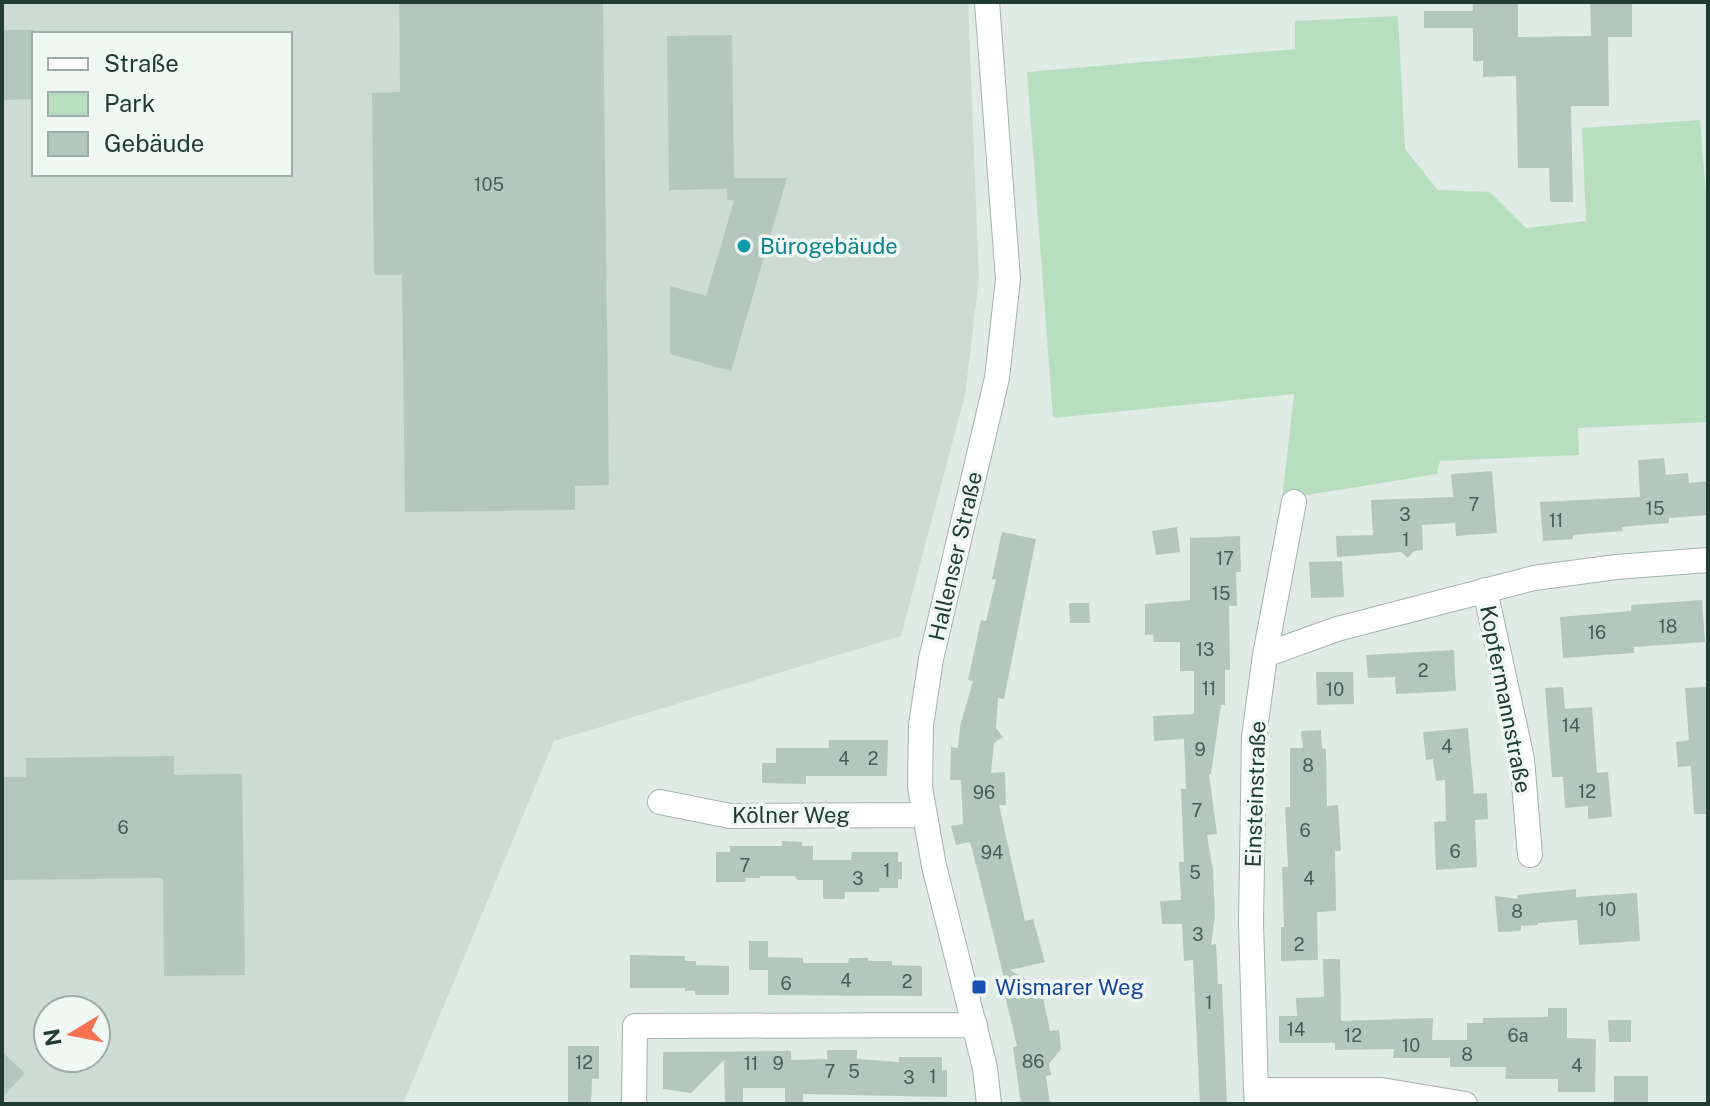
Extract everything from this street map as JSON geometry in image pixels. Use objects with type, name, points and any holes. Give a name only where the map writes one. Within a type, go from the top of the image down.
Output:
[{"type":"street","name":"Hallenser Straße","points":[[987,2],[1008,279],[997,378],[931,659],[921,725],[920,787],[924,815],[985,1068],[989,1104]]},
{"type":"street","name":"Einsteinstraße","points":[[1256,1097],[1251,923],[1254,752],[1265,655],[1294,502]]},
{"type":"street","name":"Kopfermannstraße","points":[[1265,655],[1337,629],[1534,578],[1616,567],[1708,560]]},
{"type":"street","name":"Kopfermannstraße","points":[[1485,590],[1522,759],[1530,855]]},
{"type":"street","name":"Kölner Weg","points":[[660,802],[730,816],[924,815]]},
{"type":"street","points":[[634,1104],[635,1026],[975,1025]]},
{"type":"street","points":[[1256,1097],[1381,1090],[1465,1104]]},
{"type":"shaded area","points":[[2,2],[968,2],[979,279],[965,395],[901,636],[554,741],[403,1104],[2,1104]]},
{"type":"green space","points":[[1398,16],[1405,149],[1438,190],[1490,192],[1526,228],[1586,221],[1582,128],[1700,120],[1708,219],[1708,422],[1578,428],[1579,455],[1440,461],[1437,474],[1282,499],[1294,394],[1053,418],[1027,72],[1295,49],[1295,21]]},
{"type":"building","points":[[399,2],[603,2],[609,485],[575,486],[575,510],[405,512],[402,275],[374,275],[372,93],[400,92]]},
{"type":"building","points":[[1473,2],[1518,2],[1518,37],[1591,36],[1590,2],[1632,2],[1632,37],[1608,37],[1609,106],[1571,106],[1573,202],[1550,202],[1549,168],[1518,168],[1516,76],[1483,77],[1483,61],[1473,61],[1473,28],[1424,28],[1424,11],[1473,11]]},
{"type":"building","points":[[2,30],[34,30],[32,99],[2,100]]},
{"type":"building","points":[[732,35],[734,178],[787,178],[731,371],[670,354],[670,286],[706,296],[734,201],[727,199],[727,189],[669,190],[667,36]]},
{"type":"building","points":[[1664,458],[1666,475],[1688,473],[1689,483],[1708,481],[1708,515],[1669,518],[1669,523],[1622,527],[1623,531],[1543,541],[1540,502],[1640,497],[1638,460]]},
{"type":"building","points":[[1492,471],[1497,533],[1456,536],[1455,523],[1422,525],[1423,550],[1414,551],[1408,558],[1401,552],[1337,557],[1336,536],[1373,535],[1371,500],[1453,497],[1451,474]]},
{"type":"building","points":[[1177,527],[1180,552],[1156,555],[1152,531]]},
{"type":"building","points":[[1002,532],[1036,539],[1004,699],[998,698],[996,728],[1003,737],[994,743],[991,773],[1005,772],[1006,805],[999,805],[1025,921],[1033,919],[1045,962],[1010,970],[1041,988],[1050,1031],[1059,1030],[1061,1049],[1049,1064],[1051,1075],[1046,1076],[1050,1104],[1021,1104],[1013,1047],[1017,1046],[982,888],[970,842],[956,845],[951,826],[963,824],[961,780],[950,780],[951,747],[958,748],[960,726],[973,681],[968,680],[981,620],[986,621],[996,579],[992,579]]},
{"type":"building","points":[[1240,536],[1241,572],[1236,572],[1237,606],[1229,606],[1230,670],[1225,670],[1225,705],[1221,705],[1209,774],[1217,834],[1207,835],[1213,870],[1215,916],[1211,945],[1216,944],[1218,984],[1222,984],[1227,1104],[1200,1104],[1193,960],[1184,961],[1182,924],[1162,924],[1160,901],[1181,900],[1179,862],[1184,862],[1181,789],[1186,789],[1184,739],[1154,741],[1153,716],[1194,714],[1194,671],[1180,671],[1180,642],[1154,642],[1153,635],[1145,635],[1145,604],[1190,600],[1190,538]]},
{"type":"building","points":[[1342,561],[1344,597],[1311,598],[1309,562]]},
{"type":"building","points":[[1702,600],[1705,642],[1634,647],[1634,653],[1563,658],[1560,617],[1631,611],[1631,605]]},
{"type":"building","points":[[1069,603],[1089,603],[1090,623],[1070,623]]},
{"type":"building","points":[[1454,650],[1456,691],[1396,694],[1395,677],[1368,678],[1366,655]]},
{"type":"building","points":[[1316,672],[1353,672],[1354,704],[1317,705]]},
{"type":"building","points":[[1563,687],[1565,709],[1592,707],[1597,773],[1608,772],[1612,817],[1588,819],[1588,806],[1565,808],[1563,777],[1552,777],[1545,688]]},
{"type":"building","points":[[1708,687],[1708,814],[1694,814],[1691,766],[1678,767],[1676,742],[1689,740],[1685,688]]},
{"type":"building","points":[[1468,728],[1474,794],[1487,793],[1488,819],[1475,820],[1477,867],[1436,870],[1434,822],[1446,821],[1445,780],[1436,781],[1433,759],[1426,760],[1423,732]]},
{"type":"building","points":[[1321,730],[1322,748],[1326,749],[1327,806],[1338,805],[1341,851],[1335,851],[1336,911],[1317,912],[1318,960],[1281,961],[1281,927],[1284,927],[1282,867],[1288,867],[1285,807],[1290,807],[1290,748],[1303,748],[1301,731]]},
{"type":"building","points":[[829,740],[888,740],[887,776],[806,776],[806,784],[762,783],[762,763],[776,763],[776,748],[829,748]]},
{"type":"building","points":[[174,756],[174,775],[242,774],[245,975],[164,976],[163,878],[2,880],[2,777],[26,777],[26,758]]},
{"type":"building","points":[[782,841],[813,846],[813,860],[851,860],[852,852],[898,852],[898,862],[902,862],[902,879],[898,879],[898,888],[879,888],[879,892],[845,892],[845,899],[823,899],[823,880],[798,880],[794,876],[760,876],[746,878],[746,882],[716,882],[716,852],[730,852],[730,846],[782,846]]},
{"type":"building","points":[[1576,889],[1576,897],[1637,893],[1640,941],[1579,945],[1577,920],[1538,923],[1521,926],[1521,931],[1498,932],[1495,896],[1518,899],[1517,895]]},
{"type":"building","points":[[749,941],[768,941],[768,957],[803,958],[803,963],[848,963],[849,958],[868,958],[868,961],[892,961],[892,965],[922,966],[922,996],[768,995],[768,970],[749,970]]},
{"type":"building","points":[[630,955],[685,956],[685,961],[696,961],[696,965],[729,966],[729,995],[695,995],[695,991],[685,991],[685,988],[630,988]]},
{"type":"building","points":[[1323,959],[1340,959],[1341,1021],[1433,1018],[1432,1040],[1467,1040],[1467,1023],[1483,1023],[1483,1018],[1548,1017],[1548,1008],[1567,1008],[1567,1038],[1596,1039],[1595,1092],[1558,1092],[1558,1079],[1505,1079],[1506,1067],[1450,1067],[1450,1058],[1393,1058],[1394,1049],[1335,1050],[1335,1043],[1279,1043],[1279,1016],[1297,1016],[1296,998],[1324,997]]},
{"type":"building","points":[[1608,1020],[1631,1020],[1631,1042],[1609,1042]]},
{"type":"building","points":[[568,1046],[599,1046],[599,1079],[592,1079],[591,1104],[568,1104]]},
{"type":"building","points":[[827,1050],[857,1050],[857,1059],[899,1062],[899,1057],[942,1057],[942,1070],[947,1070],[947,1097],[803,1094],[803,1104],[785,1104],[785,1088],[743,1088],[743,1104],[725,1104],[724,1060],[691,1093],[663,1089],[663,1052],[791,1051],[791,1060],[827,1059]]},
{"type":"building","points":[[2,1052],[25,1073],[2,1098]]},
{"type":"building","points":[[1614,1076],[1648,1076],[1648,1104],[1614,1104]]},
{"type":"place","name":"Bürogebäude","points":[[744,246]]},
{"type":"place","name":"Wismarer Weg","points":[[979,987]]}]
